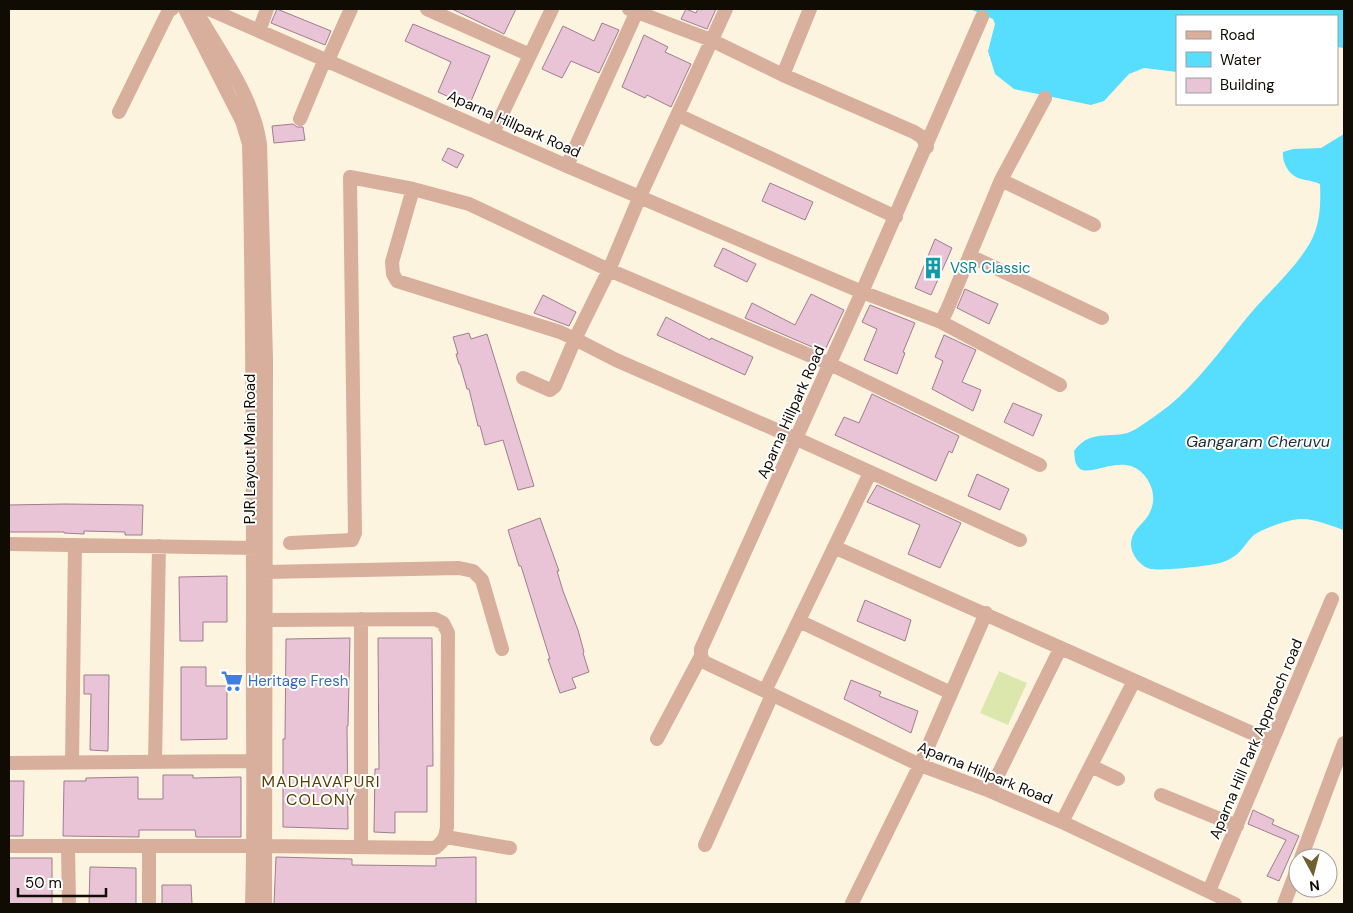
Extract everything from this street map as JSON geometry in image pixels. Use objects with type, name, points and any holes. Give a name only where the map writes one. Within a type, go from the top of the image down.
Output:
[{"type":"street","points":[[119,112],[172,9]]},
{"type":"street","points":[[185,9],[242,121],[249,144],[254,416],[260,548],[254,761],[259,846]]},
{"type":"street","name":"PJR Layout Main Road","points":[[195,9],[243,92],[258,131],[260,144],[266,358],[260,548],[266,572],[266,620],[259,878],[265,904]]},
{"type":"street","name":"Aparna Hillpark Road","points":[[209,9],[567,166],[862,292],[701,649],[700,656],[704,662],[920,765],[990,791],[1062,822],[1235,904]]},
{"type":"street","points":[[258,31],[267,9]]},
{"type":"street","points":[[300,119],[351,9]]},
{"type":"street","points":[[427,9],[530,55]]},
{"type":"street","points":[[494,133],[552,9]]},
{"type":"street","points":[[523,378],[550,390],[555,386],[726,9]]},
{"type":"street","points":[[783,74],[810,9]]},
{"type":"street","points":[[567,166],[634,10],[711,40],[914,132],[922,137],[927,147]]},
{"type":"street","points":[[982,17],[927,147],[862,292],[941,322],[1060,385]]},
{"type":"street","points":[[941,322],[948,310],[1000,180],[1045,98]]},
{"type":"street","points":[[678,115],[896,217]]},
{"type":"street","points":[[290,543],[352,540],[355,533],[350,177],[414,189],[469,204],[609,270],[830,364],[1040,464]]},
{"type":"street","points":[[1000,180],[1094,225]]},
{"type":"street","points":[[414,189],[392,262],[393,274],[397,281],[560,332],[616,360],[797,439],[1020,540]]},
{"type":"street","points":[[970,256],[1102,318]]},
{"type":"street","points":[[705,845],[799,621],[870,473]]},
{"type":"street","points":[[9,544],[260,548]]},
{"type":"street","points":[[72,762],[75,545]]},
{"type":"street","points":[[155,762],[159,546]]},
{"type":"street","points":[[834,547],[1272,742]]},
{"type":"street","points":[[266,572],[459,568],[473,572],[482,580],[502,649]]},
{"type":"street","name":"Aparna Hill Park Approach road","points":[[1209,892],[1332,599]]},
{"type":"street","points":[[852,903],[920,765],[986,614]]},
{"type":"street","points":[[361,619],[361,846]]},
{"type":"street","points":[[9,846],[361,846],[435,848],[446,837],[448,633],[443,623],[435,619],[266,620]]},
{"type":"street","points":[[799,621],[951,693]]},
{"type":"street","points":[[990,791],[1060,649]]},
{"type":"street","points":[[657,739],[700,656]]},
{"type":"street","points":[[1062,822],[1134,681]]},
{"type":"street","points":[[1305,848],[1344,742]]},
{"type":"street","points":[[9,762],[254,761]]},
{"type":"street","points":[[1091,766],[1118,779]]},
{"type":"street","points":[[1161,795],[1236,826]]},
{"type":"street","points":[[446,837],[510,848]]},
{"type":"street","points":[[68,846],[69,904]]},
{"type":"street","points":[[149,846],[149,904]]},
{"type":"street","points":[[252,904],[259,878]]},
{"type":"green space","points":[[999,671],[1027,683],[1008,725],[980,713]]},
{"type":"water","points":[[970,9],[1344,9],[1344,48],[1338,47],[1338,15],[1176,15],[1176,72],[1144,68],[1129,74],[1104,101],[1091,105],[1014,89],[995,74],[988,51],[995,24],[993,19]]},
{"type":"water","name":"Gangaram Cheruvu","points":[[1344,134],[1344,530],[1316,521],[1295,519],[1254,535],[1236,555],[1223,562],[1176,569],[1147,568],[1135,556],[1131,544],[1136,530],[1148,516],[1152,507],[1153,496],[1148,480],[1140,471],[1132,466],[1115,465],[1084,470],[1076,464],[1074,451],[1081,443],[1096,436],[1128,433],[1136,429],[1174,401],[1200,376],[1256,307],[1292,269],[1310,243],[1316,229],[1320,207],[1320,184],[1293,175],[1286,166],[1283,152],[1293,149],[1321,148]]},
{"type":"building","points":[[277,9],[331,31],[325,45],[271,23]]},
{"type":"building","points":[[452,9],[516,9],[504,34]]},
{"type":"building","points":[[686,9],[696,13],[698,9],[716,9],[707,29],[681,19]]},
{"type":"building","points":[[602,23],[619,30],[599,73],[571,61],[562,78],[542,69],[563,26],[594,41]]},
{"type":"building","points":[[413,24],[490,56],[469,106],[438,92],[451,62],[405,41]]},
{"type":"building","points":[[644,35],[668,47],[665,52],[691,64],[671,107],[647,95],[645,98],[622,87]]},
{"type":"building","points":[[293,124],[297,127],[303,127],[305,140],[274,143],[272,126]]},
{"type":"building","points":[[448,148],[464,155],[457,168],[442,160]]},
{"type":"building","points":[[770,183],[813,202],[805,220],[762,201]]},
{"type":"building","name":"VSR Classic","points":[[935,239],[952,248],[931,295],[915,288]]},
{"type":"building","points":[[723,248],[756,264],[747,282],[714,266]]},
{"type":"building","points":[[965,289],[998,304],[989,324],[957,308]]},
{"type":"building","points":[[811,294],[844,310],[824,352],[745,318],[752,303],[795,325]]},
{"type":"building","points":[[543,295],[576,312],[569,326],[534,313]]},
{"type":"building","points":[[870,305],[915,323],[903,352],[905,353],[897,374],[864,360],[877,329],[862,322]]},
{"type":"building","points":[[666,317],[710,340],[711,338],[753,357],[745,375],[657,335]]},
{"type":"building","points":[[469,333],[471,339],[487,334],[534,486],[518,490],[503,440],[485,445],[480,426],[478,426],[469,389],[467,389],[456,354],[458,354],[453,337]]},
{"type":"building","points":[[944,335],[976,350],[962,382],[981,390],[973,411],[932,389],[943,361],[935,357]]},
{"type":"building","points":[[872,394],[959,436],[952,453],[949,451],[936,481],[835,435],[844,417],[859,423]]},
{"type":"building","points":[[1013,403],[1042,415],[1033,436],[1004,422]]},
{"type":"building","points":[[977,474],[1009,489],[1000,510],[968,496]]},
{"type":"building","points":[[877,485],[961,523],[940,568],[908,554],[920,525],[867,502]]},
{"type":"building","points":[[9,505],[143,505],[142,535],[125,535],[125,532],[84,531],[84,534],[9,532]]},
{"type":"building","points":[[540,518],[559,571],[557,571],[563,591],[578,630],[589,672],[572,678],[576,688],[560,693],[508,530]]},
{"type":"building","points":[[227,576],[227,622],[203,622],[203,641],[180,641],[179,577]]},
{"type":"building","points":[[865,600],[911,620],[905,641],[857,621]]},
{"type":"building","points":[[350,638],[347,726],[348,829],[283,827],[286,639]]},
{"type":"building","points":[[378,638],[432,638],[433,766],[427,766],[427,812],[395,812],[395,833],[374,832],[375,769],[379,769]]},
{"type":"building","points":[[181,667],[206,667],[206,686],[227,686],[227,739],[181,740]]},
{"type":"building","points":[[84,675],[109,675],[108,751],[90,750],[91,694],[84,694]]},
{"type":"building","points":[[851,680],[881,692],[879,696],[918,711],[911,733],[844,699]]},
{"type":"building","points":[[163,775],[193,775],[193,778],[241,777],[241,837],[196,837],[195,830],[139,830],[139,837],[63,836],[64,781],[86,781],[86,778],[138,777],[138,799],[163,799]]},
{"type":"building","points":[[9,781],[24,781],[23,836],[9,836]]},
{"type":"building","points":[[1253,810],[1274,820],[1272,824],[1299,836],[1294,848],[1288,848],[1288,861],[1279,881],[1267,876],[1286,840],[1248,824]]},
{"type":"building","points":[[276,857],[352,859],[352,865],[436,866],[436,858],[476,857],[476,904],[274,904]]},
{"type":"building","points":[[9,858],[52,858],[52,904],[9,904]]},
{"type":"building","points":[[90,867],[136,868],[136,904],[89,904]]},
{"type":"building","points":[[162,885],[191,885],[192,904],[162,904]]},
{"type":"place","name":"VSR Classic","points":[[933,268]]},
{"type":"place","name":"Heritage Fresh","points":[[232,681]]},
{"type":"district","name":"MADHAVAPURI COLONY","points":[[321,790]]}]
